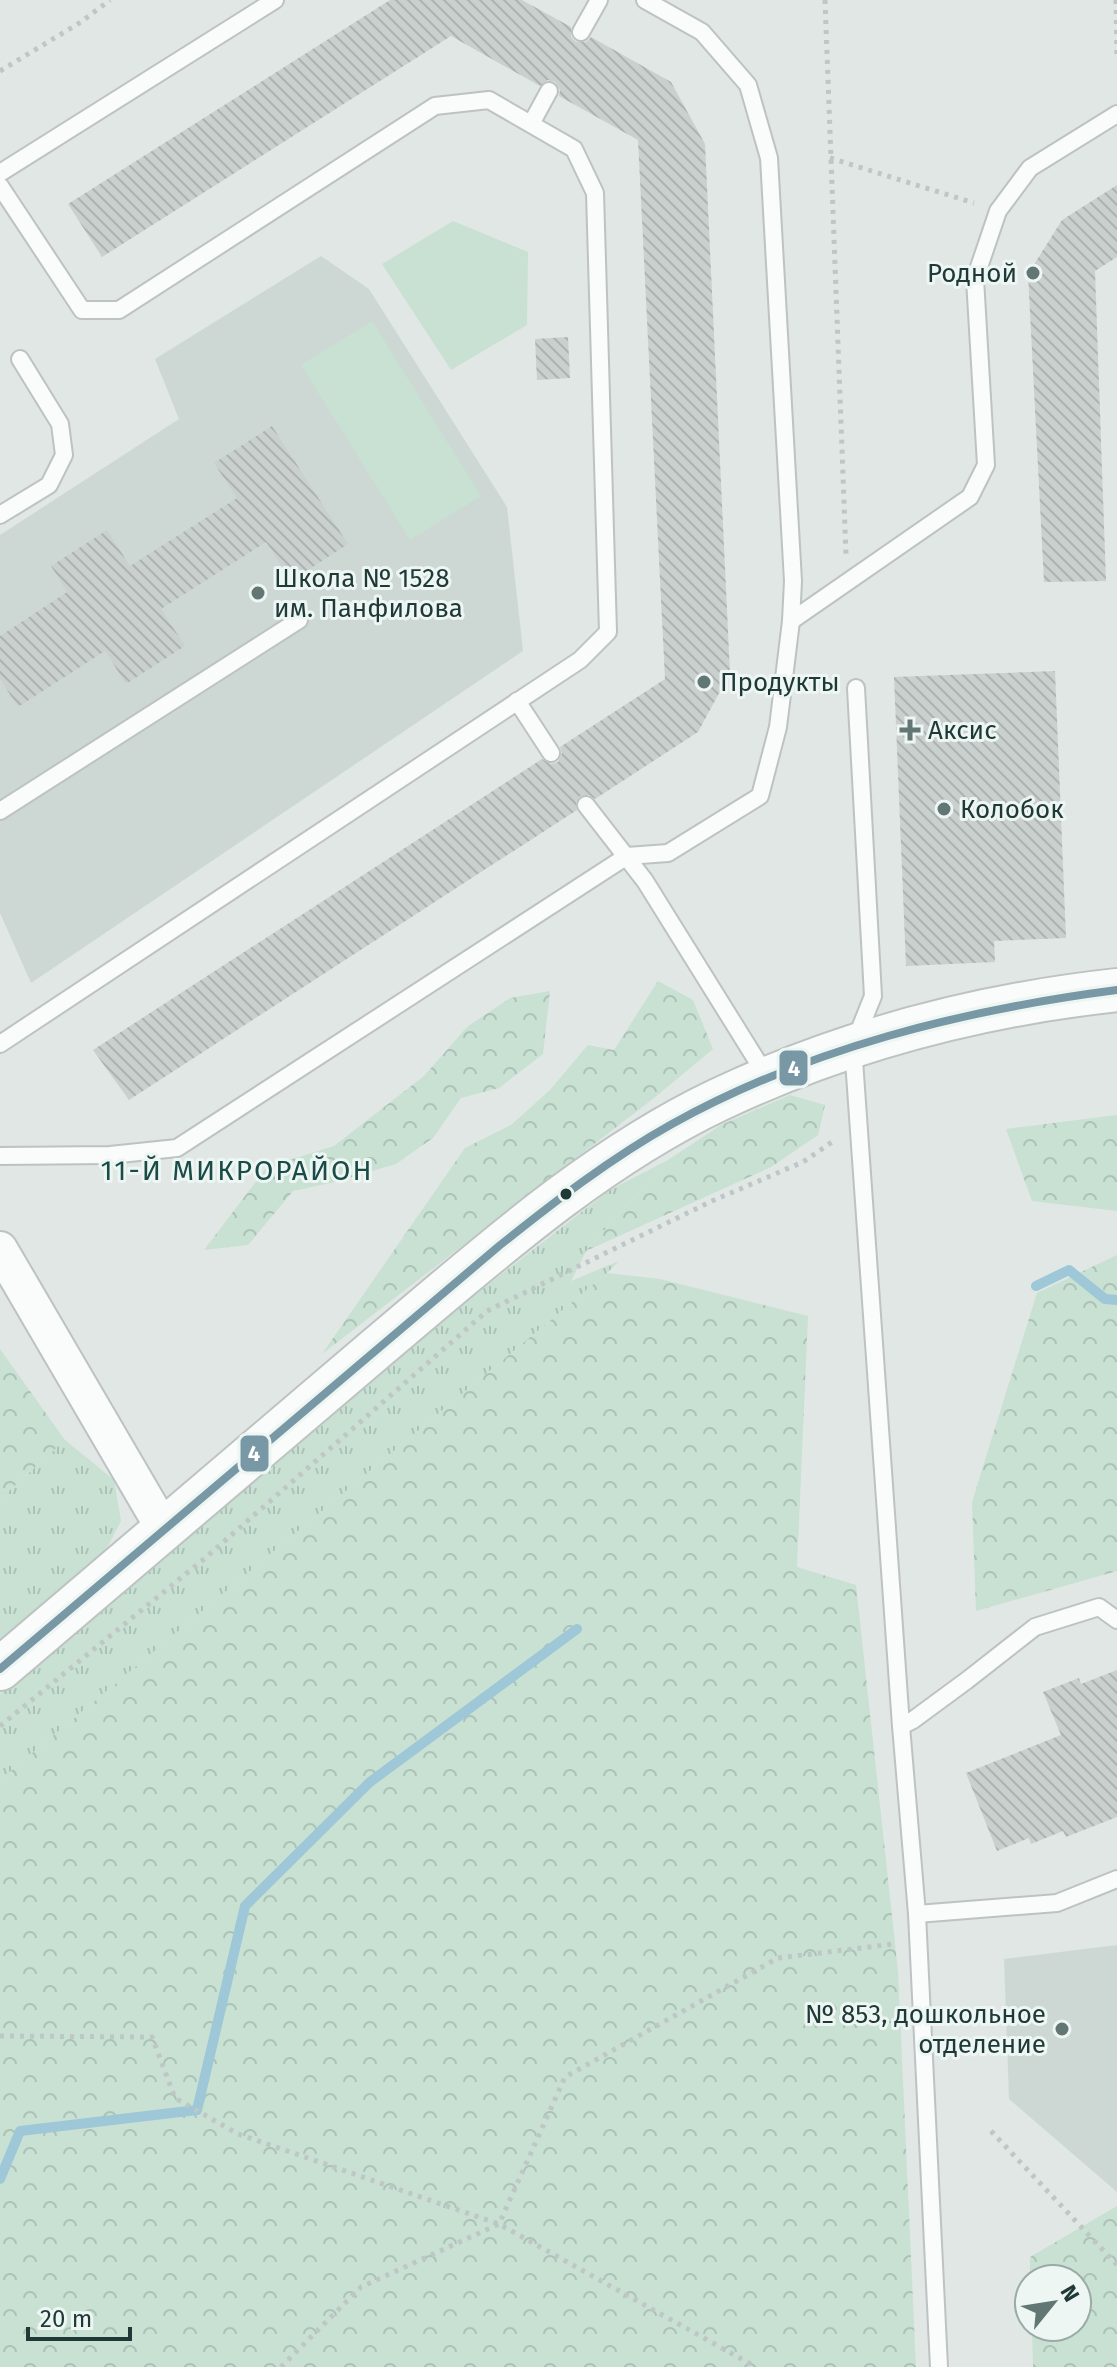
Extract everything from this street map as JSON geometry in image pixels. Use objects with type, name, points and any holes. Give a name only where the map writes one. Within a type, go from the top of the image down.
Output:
[{"type":"street","points":[[0,1669],[471,1269],[566,1194],[661,1130],[768,1078],[853,1046],[978,1013],[1077,994],[1117,990]]},
{"type":"street","points":[[0,1249],[163,1528]]},
{"type":"lane","points":[[0,173],[275,0]]},
{"type":"lane","points":[[581,32],[599,0]]},
{"type":"lane","points":[[0,1156],[110,1155],[177,1148],[627,856],[668,853],[760,796],[778,727],[793,581],[769,158],[748,85],[702,32],[645,0]]},
{"type":"lane","points":[[531,124],[549,91]]},
{"type":"lane","points":[[0,186],[82,310],[119,310],[435,106],[489,100],[574,149],[595,193],[608,632],[580,660],[0,1044]]},
{"type":"lane","points":[[791,621],[970,497],[986,465],[975,279],[998,211],[1030,168],[1117,114]]},
{"type":"lane","points":[[0,515],[49,485],[64,455],[60,424],[20,359]]},
{"type":"lane","points":[[0,811],[299,620]]},
{"type":"lane","points":[[856,688],[873,996],[853,1046],[917,1914],[939,2367]]},
{"type":"lane","points":[[517,701],[551,753]]},
{"type":"lane","points":[[586,805],[645,881],[768,1078]]},
{"type":"lane","points":[[901,1726],[966,1681],[1035,1627],[1099,1607],[1117,1620]]},
{"type":"lane","points":[[917,1914],[1057,1903],[1117,1879]]},
{"type":"path","points":[[0,71],[81,22],[110,0]]},
{"type":"path","points":[[825,0],[847,583]]},
{"type":"path","points":[[1116,0],[1117,58]]},
{"type":"path","points":[[830,158],[998,211]]},
{"type":"path","points":[[0,1726],[204,1559],[487,1311],[712,1201],[803,1162],[859,1125]]},
{"type":"path","points":[[281,2367],[361,2287],[499,2224],[565,2077],[778,1958],[918,1941]]},
{"type":"path","points":[[0,2036],[152,2037],[175,2098],[238,2134],[499,2224],[756,2367]]},
{"type":"path","points":[[991,2131],[1117,2265]]},
{"type":"shaded area","name":"Школа № 1528 им. Панфилова","points":[[321,256],[369,289],[507,507],[523,651],[31,983],[0,913],[0,535],[179,419],[155,359]]},
{"type":"shaded area","name":"№ 853, дошкольное отделение","points":[[1117,1945],[1117,2192],[1009,2099],[1004,1959]]},
{"type":"green space","points":[[453,221],[528,252],[527,325],[451,370],[382,264]]},
{"type":"green space","points":[[372,321],[481,496],[410,540],[301,365]]},
{"type":"green space","points":[[658,981],[693,1000],[713,1049],[322,1354],[465,1148],[511,1125],[550,1090],[588,1045],[614,1050]]},
{"type":"green space","points":[[550,991],[543,1054],[499,1088],[461,1098],[433,1138],[396,1164],[293,1191],[248,1245],[204,1250],[267,1167],[334,1146],[424,1076],[467,1027],[510,998]]},
{"type":"green space","points":[[790,1095],[825,1105],[818,1135],[771,1167],[586,1251],[668,1160],[721,1125]]},
{"type":"green space","points":[[1117,1115],[1117,1211],[1032,1201],[1006,1129]]},
{"type":"green space","points":[[668,1160],[586,1251],[571,1281],[619,1261],[607,1273],[0,1780],[0,1694],[467,1301],[610,1190]]},
{"type":"green space","points":[[1117,1255],[1117,1571],[976,1611],[972,1502],[1037,1293]]},
{"type":"green space","points":[[607,1273],[660,1279],[808,1316],[797,1567],[856,1585],[898,1971],[916,2367],[0,2367],[0,1780]]},
{"type":"green space","points":[[0,1349],[65,1440],[0,1499]]},
{"type":"green space","points":[[65,1440],[114,1480],[121,1521],[106,1550],[0,1642],[0,1499]]},
{"type":"green space","points":[[1117,2206],[1117,2367],[1033,2367],[1032,2343],[1093,2343],[1093,2263],[1030,2263],[1030,2257]]},
{"type":"building","points":[[390,0],[522,0],[571,27],[571,37],[576,42],[586,42],[591,37],[671,82],[705,144],[730,673],[698,732],[595,799],[589,795],[580,796],[576,802],[577,810],[129,1100],[93,1050],[542,759],[551,764],[558,762],[562,753],[560,747],[665,679],[638,140],[559,96],[560,90],[555,82],[548,80],[540,86],[451,36],[102,257],[68,204]]},
{"type":"building","points":[[1117,185],[1117,257],[1095,271],[1106,581],[1044,582],[1028,274],[1062,220]]},
{"type":"building","points":[[568,337],[570,378],[537,380],[535,339]]},
{"type":"building","points":[[272,426],[348,544],[291,581],[266,542],[161,609],[185,646],[126,684],[105,651],[18,707],[0,679],[0,636],[67,592],[51,566],[107,530],[130,566],[237,498],[214,463]]},
{"type":"building","points":[[1055,671],[1066,938],[994,941],[995,962],[906,966],[894,677]]},
{"type":"building","points":[[1117,1670],[1117,1817],[1066,1837],[1063,1831],[1031,1844],[1029,1838],[997,1851],[966,1773],[1061,1735],[1043,1692],[1079,1678],[1081,1684]]},
{"type":"waterway","points":[[1036,1286],[1069,1270],[1105,1299],[1117,1300]]},
{"type":"waterway","points":[[0,2179],[20,2131],[197,2110],[245,1906],[370,1782],[577,1629]]},
{"type":"transit line","name":"4","points":[[0,1669],[499,1246],[583,1181],[649,1137],[724,1097],[832,1053],[945,1021],[1059,998],[1117,990]]},
{"type":"place","name":"Родной","points":[[1033,273]]},
{"type":"place","name":"Школа № 1528 им. Панфилова","points":[[258,593]]},
{"type":"place","name":"Продукты","points":[[704,682]]},
{"type":"place","name":"Аксис","points":[[910,730]]},
{"type":"place","name":"Колобок","points":[[944,809]]},
{"type":"place","name":"№ 853, дошкольное отделение","points":[[1062,2029]]},
{"type":"district","name":"11-Й МИКРОРАЙОН","points":[[237,1170]]}]
